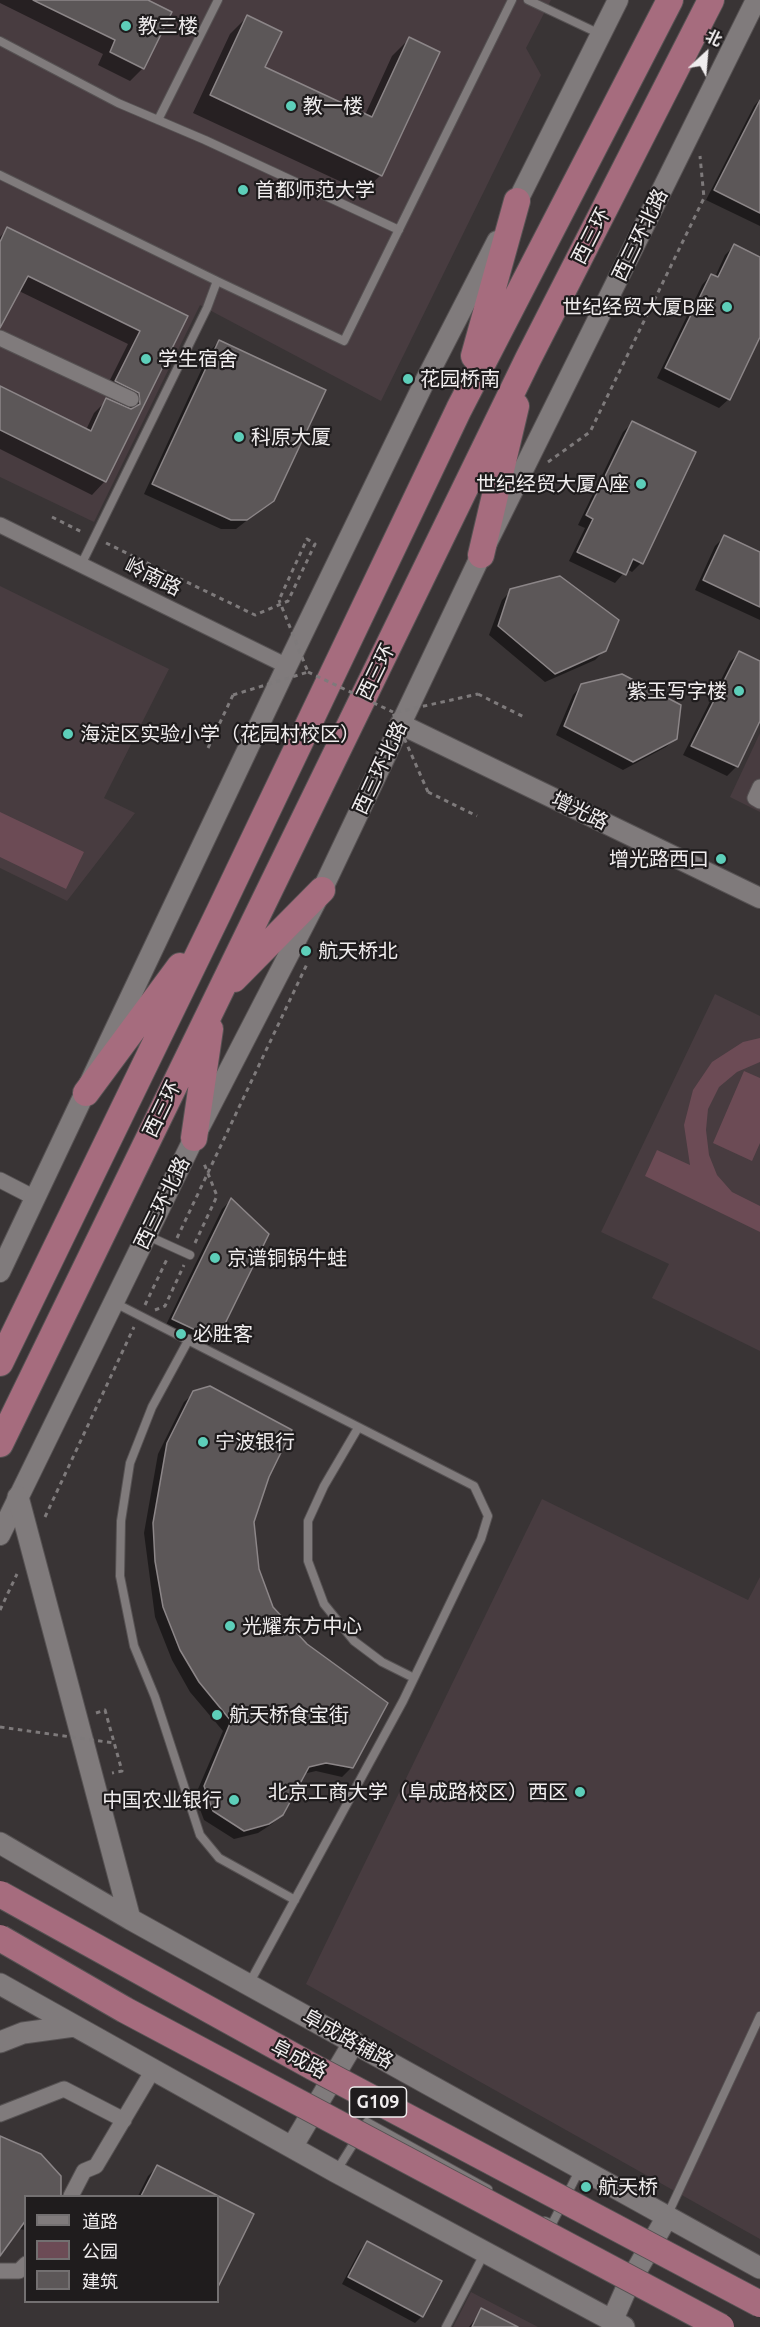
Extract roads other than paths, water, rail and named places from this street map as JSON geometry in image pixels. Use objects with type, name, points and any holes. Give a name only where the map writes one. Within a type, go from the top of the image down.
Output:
[{"type":"highway","name":"西三环","points":[[0,1363],[219,912],[459,408],[670,0]]},
{"type":"highway","name":"西三环","points":[[0,1444],[528,359],[711,0]]},
{"type":"highway","points":[[459,408],[518,201]]},
{"type":"highway","points":[[481,555],[528,359]]},
{"type":"highway","points":[[194,1138],[216,1000],[322,890]]},
{"type":"highway","points":[[86,1094],[219,912]]},
{"type":"highway","name":"阜成路","points":[[0,1894],[313,2067],[760,2304]]},
{"type":"highway","name":"阜成路","points":[[0,1938],[135,2015],[721,2327]]},
{"type":"main road","points":[[18,1497],[130,1919]]},
{"type":"main road","name":"阜成路辅路","points":[[0,1843],[130,1919],[760,2268]]},
{"type":"main road","points":[[0,1984],[336,2172],[618,2324],[627,2287],[667,2217]]},
{"type":"main road","points":[[0,2042],[23,2033],[74,2026]]},
{"type":"main road","points":[[292,2147],[354,2042]]},
{"type":"street","points":[[0,1272],[424,382],[518,201],[618,0]]},
{"type":"street","name":"西三环北路","points":[[0,1535],[194,1138],[322,890],[397,718],[481,555],[756,0]]},
{"type":"street","points":[[0,339],[131,399]]},
{"type":"street","name":"岭南路","points":[[0,525],[287,666]]},
{"type":"street","name":"增光路","points":[[397,718],[760,898]]},
{"type":"street","points":[[760,787],[754,798],[760,801]]},
{"type":"street","points":[[0,1180],[36,1198]]},
{"type":"street","points":[[72,2195],[84,2171],[96,2166],[153,2070]]},
{"type":"street","points":[[0,2114],[64,2088],[124,2120]]},
{"type":"street","points":[[0,2271],[19,2271],[24,2266]]},
{"type":"lane","points":[[158,120],[218,0]]},
{"type":"lane","points":[[0,175],[344,341],[512,0]]},
{"type":"lane","points":[[528,0],[601,34]]},
{"type":"lane","points":[[0,41],[118,103],[399,230]]},
{"type":"lane","points":[[80,565],[202,318],[217,281]]},
{"type":"lane","points":[[147,1235],[189,1255]]},
{"type":"lane","points":[[114,1302],[474,1486],[488,1516],[481,1539],[414,1678],[248,1984]]},
{"type":"lane","points":[[189,1339],[152,1407],[130,1463],[121,1521],[120,1576],[134,1646],[155,1697],[200,1835],[219,1858],[295,1899]]},
{"type":"lane","points":[[358,1428],[324,1486],[308,1521],[308,1561],[324,1604],[354,1641],[382,1662],[414,1678]]},
{"type":"lane","points":[[667,2217],[760,2016]]},
{"type":"lane","points":[[336,2172],[367,2122],[501,2196]]},
{"type":"lane","points":[[542,2218],[552,2224],[581,2168]]},
{"type":"lane","points":[[446,2327],[485,2252]]},
{"type":"place","name":"教三楼","points":[[126,26]]},
{"type":"place","name":"教一楼","points":[[291,106]]},
{"type":"place","name":"首都师范大学","points":[[243,190]]},
{"type":"place","name":"世纪经贸大厦B座","points":[[727,307]]},
{"type":"place","name":"学生宿舍","points":[[146,359]]},
{"type":"place","name":"花园桥南","points":[[408,379]]},
{"type":"place","name":"科原大厦","points":[[239,437]]},
{"type":"place","name":"世纪经贸大厦A座","points":[[641,484]]},
{"type":"place","name":"紫玉写字楼","points":[[739,691]]},
{"type":"place","name":"海淀区实验小学（花园村校区）","points":[[68,734]]},
{"type":"place","name":"增光路西口","points":[[721,859]]},
{"type":"place","name":"航天桥北","points":[[306,951]]},
{"type":"place","name":"京谱铜锅牛蛙","points":[[215,1258]]},
{"type":"place","name":"必胜客","points":[[181,1334]]},
{"type":"place","name":"宁波银行","points":[[203,1442]]},
{"type":"place","name":"光耀东方中心","points":[[230,1626]]},
{"type":"place","name":"航天桥食宝街","points":[[217,1715]]},
{"type":"place","name":"北京工商大学（阜成路校区）西区","points":[[580,1792]]},
{"type":"place","name":"中国农业银行","points":[[234,1800]]},
{"type":"place","name":"航天桥","points":[[586,2187]]}]
